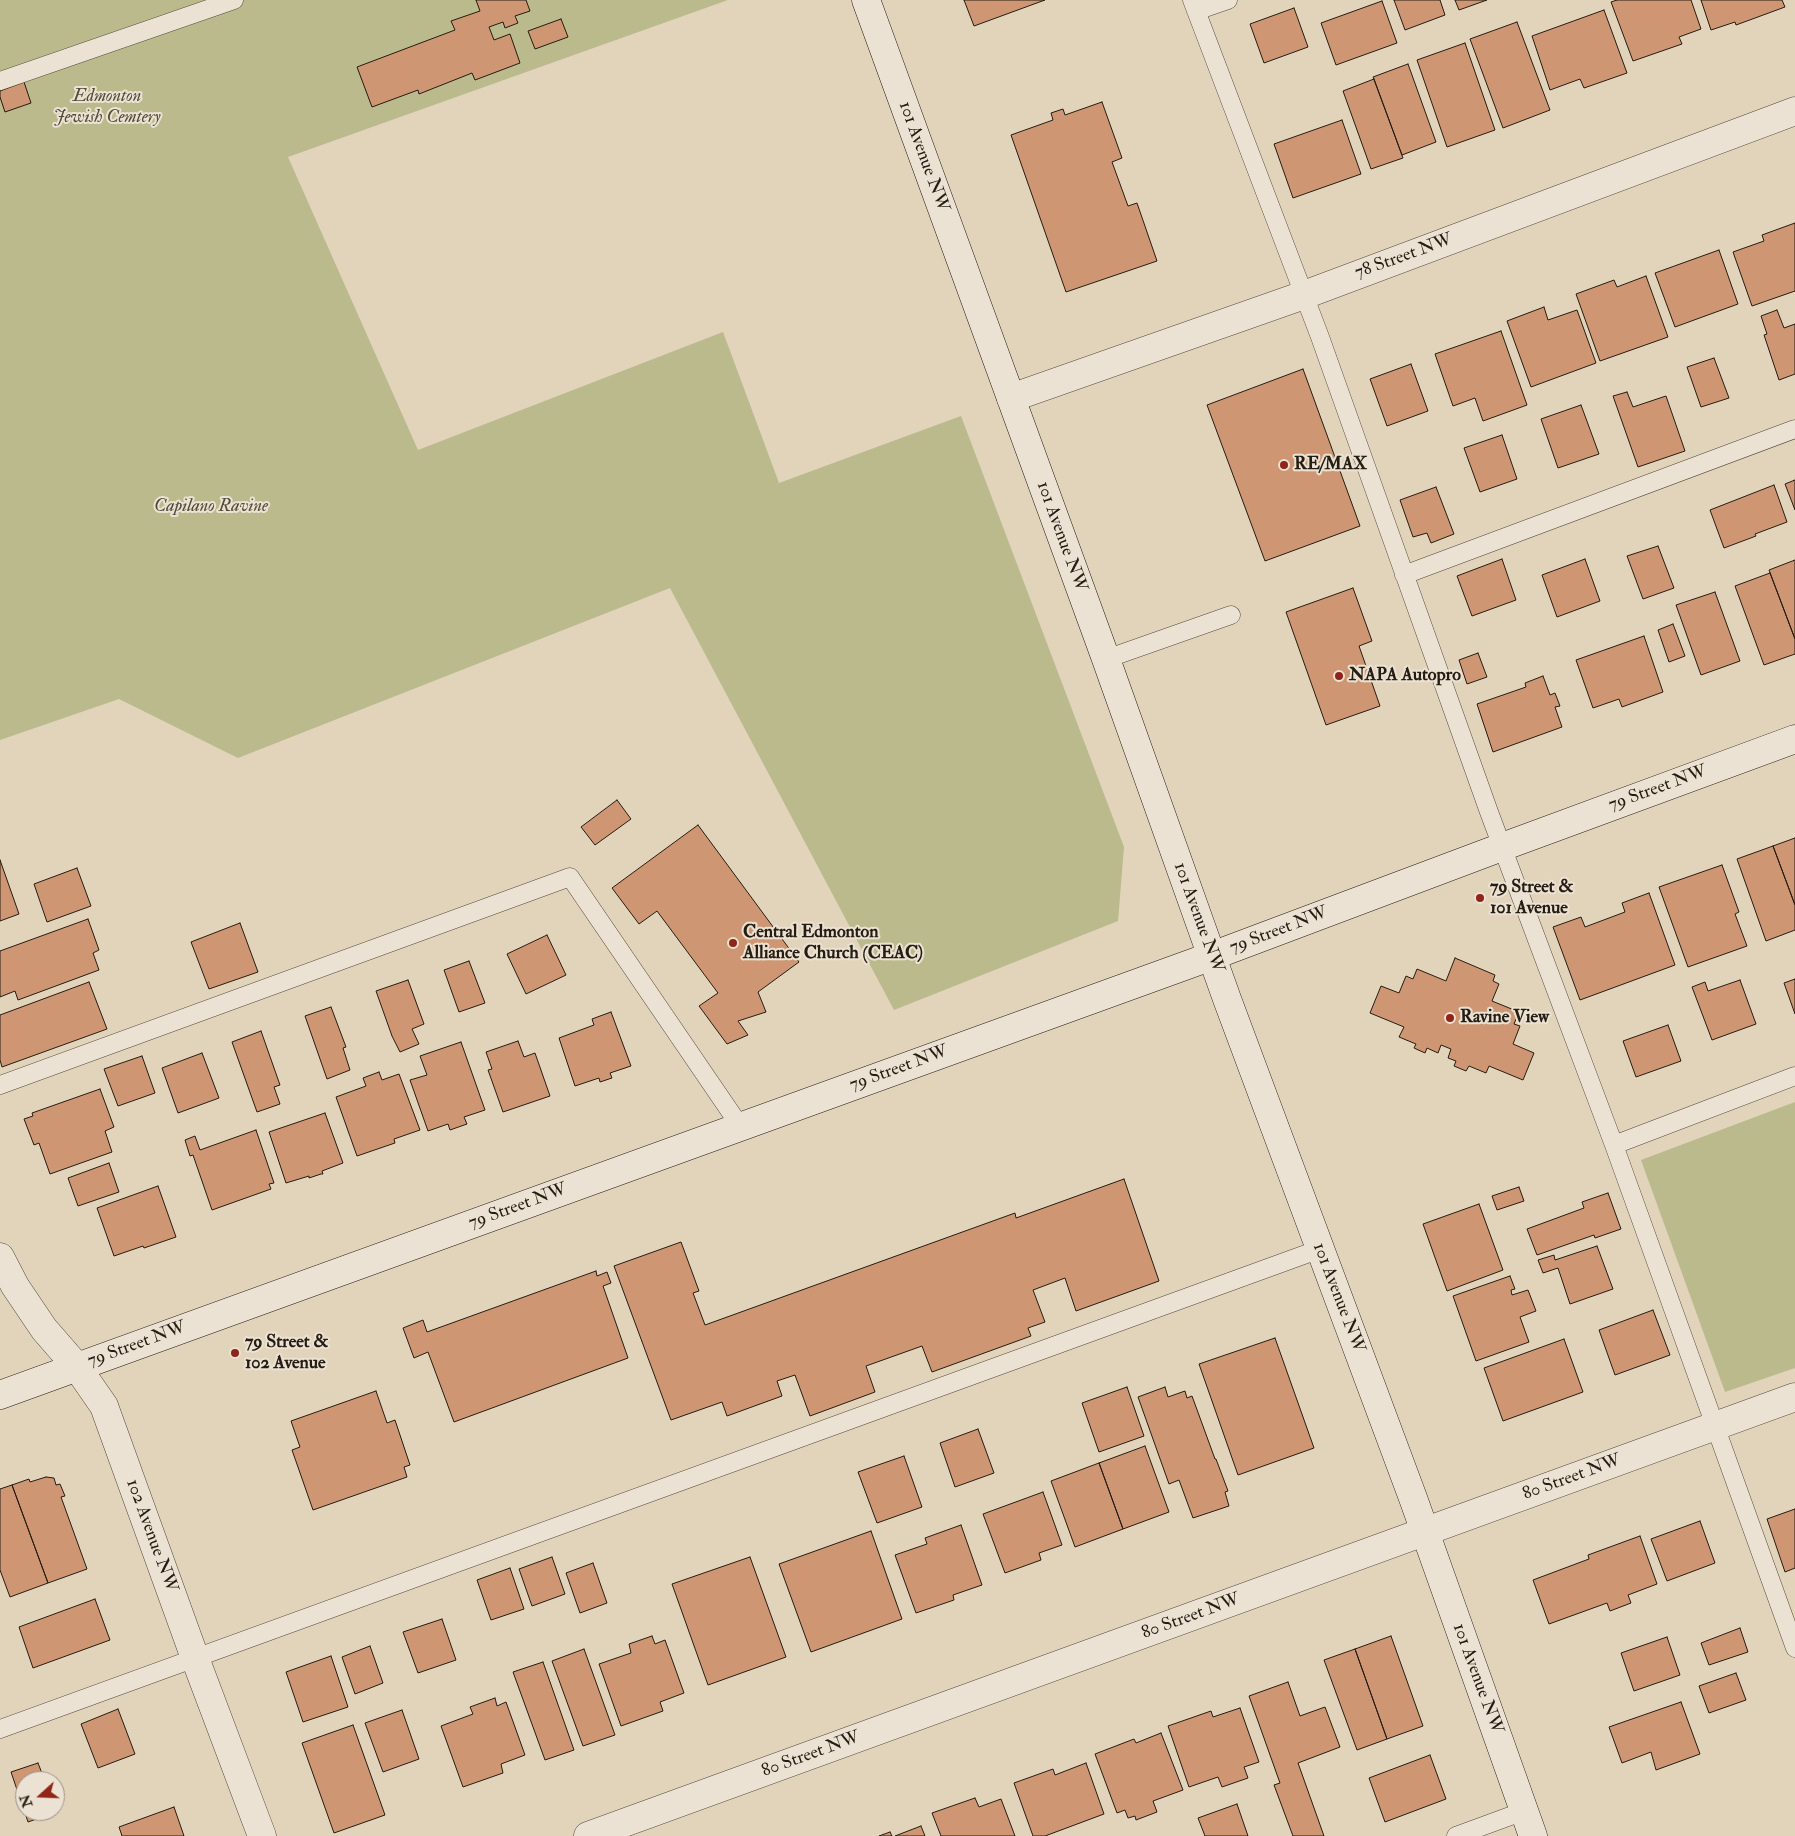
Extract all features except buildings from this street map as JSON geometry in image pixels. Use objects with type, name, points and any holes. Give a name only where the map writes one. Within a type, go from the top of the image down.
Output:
[{"type":"street","name":"101 Avenue NW","points":[[866,0],[1212,956],[1425,1532],[1533,1836]]},
{"type":"street","name":"78 Street NW","points":[[1011,398],[1304,295],[1795,111]]},
{"type":"street","name":"79 Street NW","points":[[0,1395],[1212,956],[1795,739]]},
{"type":"street","name":"102 Avenue NW","points":[[0,1257],[15,1286],[44,1329],[77,1367],[104,1406],[262,1836]]},
{"type":"street","name":"80 Street NW","points":[[588,1836],[1795,1397]]},
{"type":"lane","points":[[0,81],[234,0]]},
{"type":"lane","points":[[1228,0],[1194,6],[1304,295],[1502,847],[1614,1145],[1795,1648]]},
{"type":"lane","points":[[1404,575],[1795,429]]},
{"type":"lane","points":[[1106,659],[1231,615]]},
{"type":"lane","points":[[0,1084],[570,877],[740,1126]]},
{"type":"lane","points":[[1614,1145],[1795,1076]]},
{"type":"lane","points":[[0,1729],[1320,1250]]},
{"type":"lane","points":[[1456,1836],[1524,1811]]},
{"type":"green space","name":"Capilano Ravine","points":[[0,0],[728,0],[288,157],[418,450],[723,332],[779,483],[961,416],[1124,847],[1118,921],[894,1010],[670,588],[238,758],[119,699],[0,740]]},
{"type":"green space","points":[[1795,1102],[1795,1368],[1725,1392],[1641,1160]]},
{"type":"place","name":"RE/MAX","points":[[1284,465]]},
{"type":"place","name":"NAPA Autopro","points":[[1339,676]]},
{"type":"place","name":"79 Street & 101 Avenue","points":[[1480,898]]},
{"type":"place","name":"Central Edmonton Alliance Church (CEAC)","points":[[733,943]]},
{"type":"place","name":"Ravine View","points":[[1450,1018]]},
{"type":"place","name":"79 Street & 102 Avenue","points":[[235,1353]]},
{"type":"park label","name":"Edmonton Jewish Cemtery","points":[[107,107]]}]
